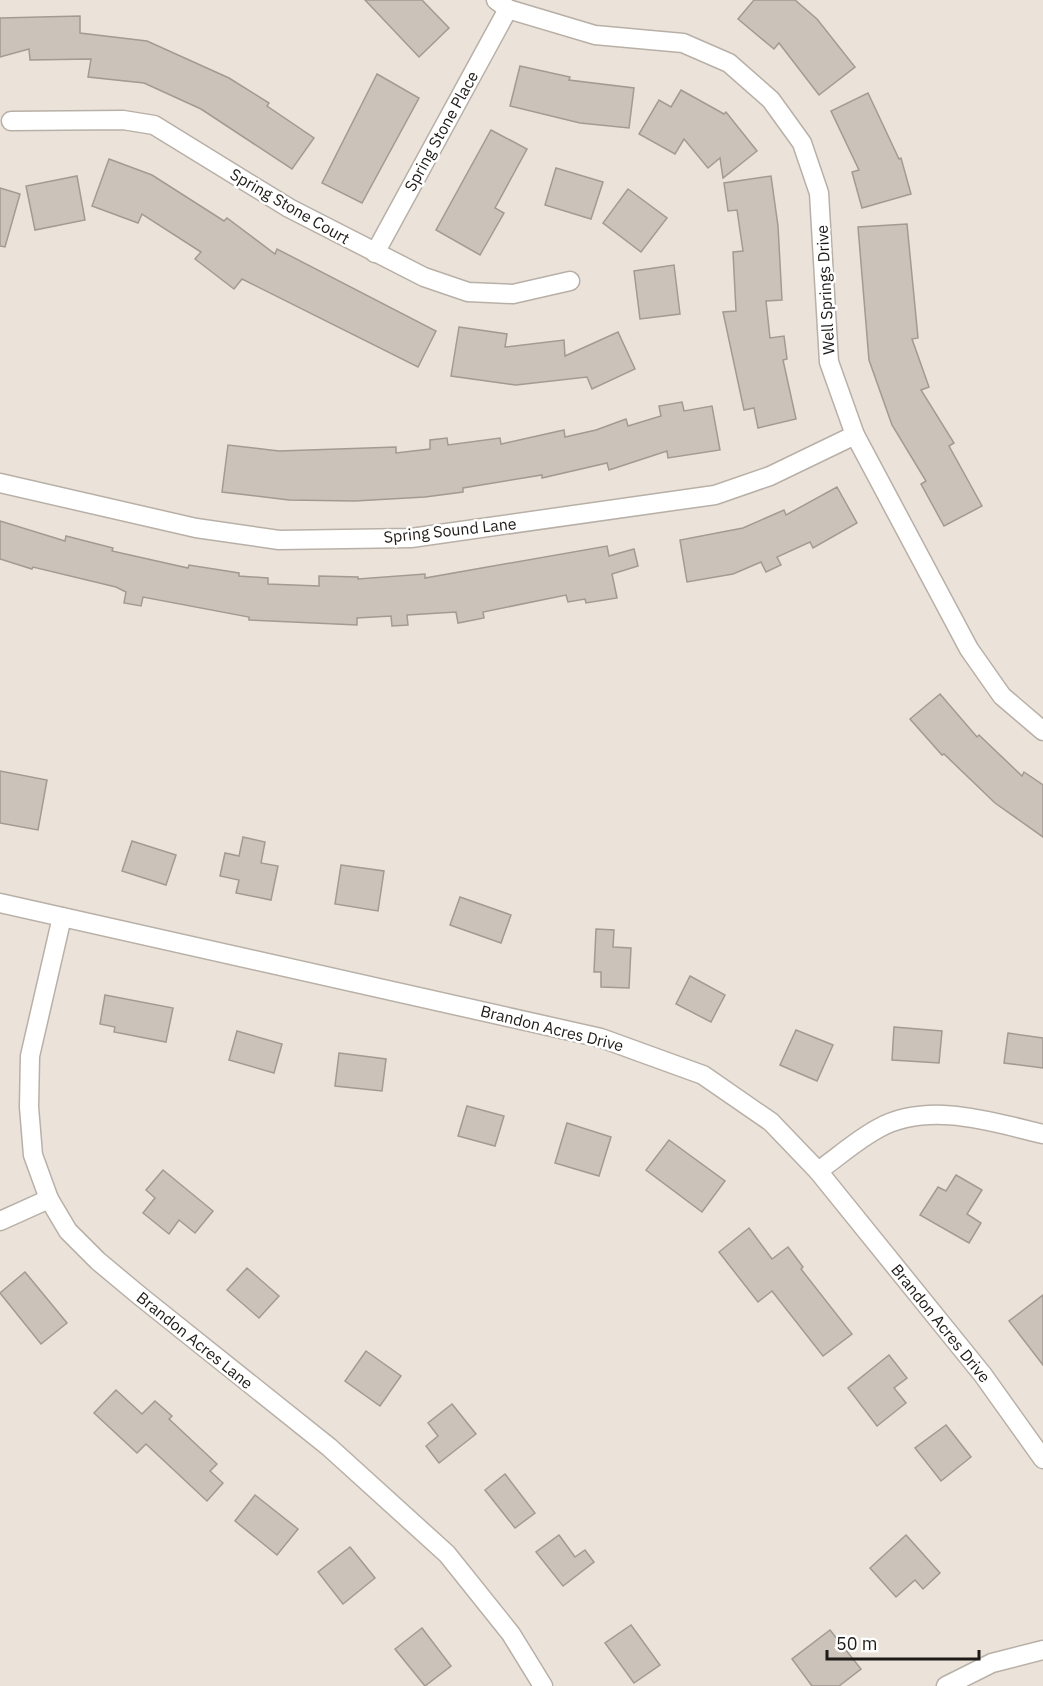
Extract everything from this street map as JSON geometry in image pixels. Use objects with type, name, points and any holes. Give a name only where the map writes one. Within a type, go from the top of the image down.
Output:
[{"type":"street","name":"Spring Stone Place","points":[[375,253],[502,4]]},
{"type":"street","name":"Well Springs Drive","points":[[502,4],[595,35],[683,43],[729,63],[771,100],[802,143],[819,193],[829,362],[855,435],[969,649],[1002,696],[1043,731]]},
{"type":"street","name":"Spring Stone Court","points":[[11,122],[123,120],[154,125],[289,208],[424,277],[468,292],[513,294],[570,281]]},
{"type":"street","name":"Spring Sound Lane","points":[[0,483],[196,528],[279,540],[411,538],[715,495],[770,476],[855,435]]},
{"type":"street","name":"Brandon Acres Drive","points":[[0,903],[601,1038],[703,1075],[771,1122],[818,1171],[983,1375],[1043,1459]]},
{"type":"street","name":"Brandon Acres Lane","points":[[62,917],[30,1056],[28,1107],[33,1155],[49,1199],[68,1231],[98,1262],[329,1447],[447,1554],[512,1634],[543,1686]]},
{"type":"street","points":[[818,1171],[880,1128],[918,1115],[975,1118],[1043,1134]]},
{"type":"street","points":[[0,1221],[49,1199]]},
{"type":"street","points":[[946,1686],[992,1663],[1043,1650]]},
{"type":"building","points":[[365,0],[422,0],[449,28],[419,57]]},
{"type":"building","points":[[754,0],[795,0],[817,19],[855,67],[819,95],[779,43],[774,49],[738,19]]},
{"type":"building","points":[[80,16],[80,33],[147,41],[229,78],[269,103],[267,106],[314,138],[292,169],[201,109],[144,83],[88,77],[91,59],[30,60],[29,49],[0,57],[0,18]]},
{"type":"building","points":[[520,66],[570,77],[569,80],[634,88],[629,128],[580,123],[510,106]]},
{"type":"building","points":[[377,74],[419,98],[362,203],[322,183]]},
{"type":"building","points":[[681,90],[724,114],[726,112],[757,151],[723,178],[720,158],[708,168],[684,139],[675,154],[639,134],[659,100],[671,107]]},
{"type":"building","points":[[868,93],[899,159],[901,158],[911,194],[862,208],[852,172],[859,170],[831,111]]},
{"type":"building","points":[[491,130],[527,149],[495,208],[504,213],[480,255],[436,230]]},
{"type":"building","points":[[109,159],[152,175],[224,221],[227,218],[275,254],[277,249],[436,331],[418,367],[242,279],[234,289],[195,259],[201,252],[142,214],[138,223],[92,206]]},
{"type":"building","points":[[556,168],[603,182],[591,219],[545,205]]},
{"type":"building","points":[[77,176],[85,220],[35,230],[26,186]]},
{"type":"building","points":[[771,176],[778,226],[782,300],[766,301],[770,338],[784,336],[787,359],[783,360],[796,419],[758,428],[754,408],[744,410],[723,312],[736,311],[733,252],[743,251],[737,210],[728,211],[724,183]]},
{"type":"building","points":[[0,188],[20,194],[5,247],[0,246]]},
{"type":"building","points":[[628,189],[667,218],[641,252],[603,223]]},
{"type":"building","points":[[907,224],[918,338],[912,339],[929,387],[921,390],[954,443],[949,446],[982,506],[944,526],[921,484],[926,481],[892,425],[869,360],[858,227]]},
{"type":"building","points":[[674,265],[680,314],[640,319],[634,271]]},
{"type":"building","points":[[459,327],[507,334],[505,347],[564,340],[565,356],[618,332],[635,369],[592,389],[587,377],[516,385],[451,376]]},
{"type":"building","points":[[682,402],[684,411],[712,406],[720,450],[668,458],[667,451],[609,470],[607,463],[542,478],[542,475],[463,488],[463,492],[425,497],[355,501],[289,500],[222,492],[228,445],[279,451],[396,447],[396,453],[430,449],[430,440],[447,438],[448,445],[500,438],[501,444],[564,430],[565,437],[596,430],[626,419],[628,426],[661,416],[659,406]]},
{"type":"building","points":[[837,487],[857,523],[813,548],[810,542],[777,557],[781,565],[766,572],[761,562],[733,574],[687,582],[680,540],[743,528],[784,510],[786,515]]},
{"type":"building","points":[[0,521],[65,541],[66,536],[113,548],[112,551],[188,568],[189,565],[239,573],[239,576],[268,578],[268,584],[319,586],[319,576],[358,577],[358,579],[425,574],[425,578],[607,546],[609,556],[634,549],[638,566],[612,574],[617,598],[586,603],[585,599],[568,602],[566,595],[483,612],[484,618],[458,623],[456,612],[407,615],[408,625],[392,626],[391,616],[357,618],[357,625],[249,620],[249,617],[143,597],[141,606],[124,603],[126,592],[116,587],[33,567],[32,569],[0,559]]},
{"type":"building","points":[[940,694],[977,737],[979,735],[1022,776],[1024,772],[1043,785],[1043,837],[995,803],[944,754],[942,755],[910,719]]},
{"type":"building","points":[[0,771],[47,780],[38,830],[0,823]]},
{"type":"building","points":[[243,837],[265,842],[261,863],[278,866],[271,900],[236,893],[239,880],[220,876],[225,853],[239,856]]},
{"type":"building","points":[[132,841],[176,855],[166,885],[122,871]]},
{"type":"building","points":[[341,865],[384,871],[378,911],[335,904]]},
{"type":"building","points":[[460,897],[511,915],[501,943],[450,925]]},
{"type":"building","points":[[596,929],[614,930],[613,947],[631,948],[629,988],[601,987],[601,972],[594,972]]},
{"type":"building","points":[[690,976],[725,995],[711,1022],[676,1004]]},
{"type":"building","points":[[105,995],[173,1008],[166,1042],[114,1032],[115,1027],[100,1024]]},
{"type":"building","points":[[894,1027],[942,1031],[939,1063],[892,1060]]},
{"type":"building","points":[[796,1030],[833,1045],[817,1081],[780,1065]]},
{"type":"building","points":[[237,1031],[282,1044],[274,1073],[229,1060]]},
{"type":"building","points":[[1008,1033],[1043,1038],[1043,1068],[1004,1063]]},
{"type":"building","points":[[339,1053],[386,1059],[382,1091],[335,1086]]},
{"type":"building","points":[[467,1106],[504,1116],[495,1146],[458,1136]]},
{"type":"building","points":[[567,1123],[611,1137],[599,1176],[555,1163]]},
{"type":"building","points":[[669,1140],[725,1181],[702,1212],[646,1170]]},
{"type":"building","points":[[163,1170],[213,1211],[195,1233],[179,1220],[169,1234],[143,1213],[155,1198],[146,1190]]},
{"type":"building","points":[[956,1175],[982,1190],[967,1214],[981,1223],[969,1243],[920,1215],[938,1187],[946,1191]]},
{"type":"building","points":[[749,1228],[772,1259],[788,1247],[803,1267],[801,1269],[852,1334],[823,1356],[772,1291],[758,1302],[719,1252]]},
{"type":"building","points":[[247,1268],[279,1296],[259,1318],[227,1290]]},
{"type":"building","points":[[25,1272],[67,1323],[41,1344],[0,1293]]},
{"type":"building","points":[[1043,1295],[1043,1365],[1009,1321]]},
{"type":"building","points":[[366,1351],[401,1376],[380,1406],[345,1381]]},
{"type":"building","points":[[889,1355],[907,1378],[894,1388],[906,1403],[877,1426],[848,1388]]},
{"type":"building","points":[[116,1390],[142,1414],[155,1401],[172,1416],[169,1419],[217,1464],[210,1471],[223,1483],[207,1501],[146,1444],[137,1453],[94,1413]]},
{"type":"building","points":[[452,1404],[476,1434],[439,1463],[426,1446],[438,1436],[428,1423]]},
{"type":"building","points":[[946,1425],[971,1457],[941,1481],[915,1448]]},
{"type":"building","points":[[505,1474],[535,1513],[515,1528],[485,1490]]},
{"type":"building","points":[[255,1495],[298,1529],[277,1555],[235,1521]]},
{"type":"building","points":[[559,1535],[575,1557],[585,1550],[594,1562],[563,1586],[536,1552]]},
{"type":"building","points":[[906,1535],[940,1573],[923,1589],[915,1580],[896,1597],[870,1568]]},
{"type":"building","points":[[350,1547],[375,1578],[343,1604],[318,1572]]},
{"type":"building","points":[[631,1625],[660,1665],[634,1683],[605,1643]]},
{"type":"building","points":[[422,1628],[451,1666],[425,1686],[395,1649]]},
{"type":"building","points":[[830,1630],[861,1669],[839,1686],[812,1686],[792,1659]]}]
